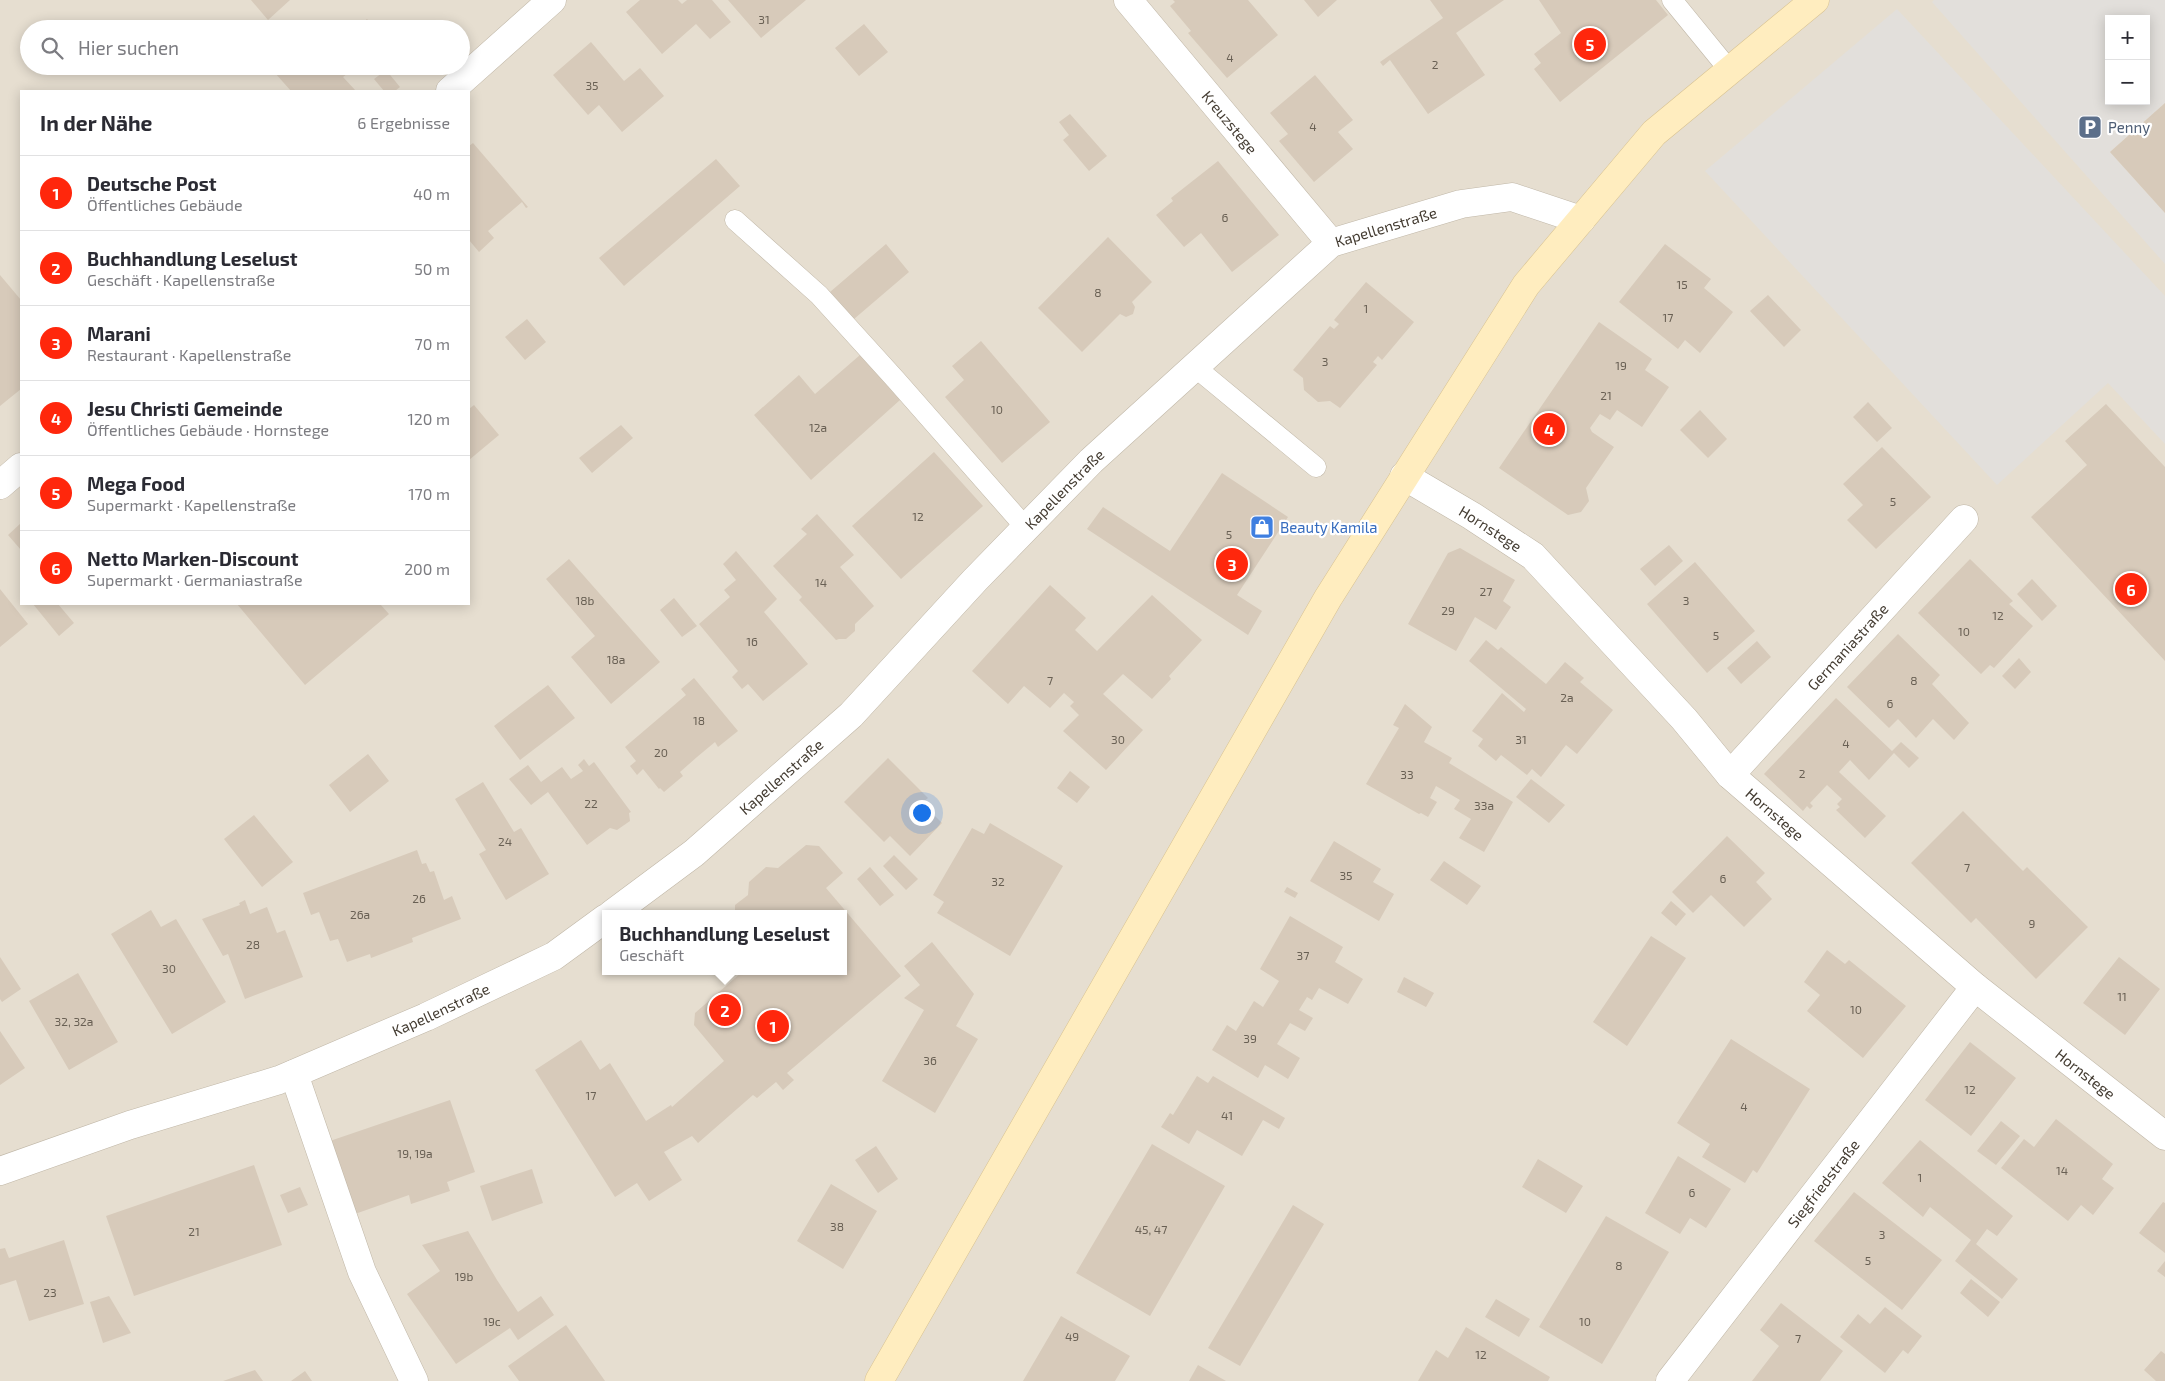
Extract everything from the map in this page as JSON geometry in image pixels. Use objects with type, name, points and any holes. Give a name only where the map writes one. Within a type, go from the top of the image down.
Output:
[{"type":"main road","points":[[878,1381],[1328,598],[1526,285],[1654,133],[1815,0]]},
{"type":"street","points":[[470,73],[552,0]]},
{"type":"street","name":"Kreuzstege","points":[[1128,0],[1331,243]]},
{"type":"street","points":[[451,90],[468,75]]},
{"type":"street","name":"Kapellenstraße","points":[[617,910],[694,853],[851,715],[1090,461],[1331,243],[1461,204],[1512,197],[1581,220]]},
{"type":"street","points":[[0,485],[20,468]]},
{"type":"street","name":"Hornstege","points":[[1404,476],[1472,516],[1533,556],[1684,720],[1730,775],[1976,986],[2165,1136]]},
{"type":"street","name":"Germaniastraße","points":[[1730,775],[1964,519]]},
{"type":"street","name":"Kapellenstraße","points":[[0,1171],[130,1125],[294,1074],[426,1017],[554,956],[602,921]]},
{"type":"street","name":"Siegfriedstraße","points":[[1670,1381],[1976,986]]},
{"type":"street","points":[[294,1074],[362,1272],[414,1381]]},
{"type":"lane","points":[[1672,0],[1730,71]]},
{"type":"lane","points":[[735,220],[819,295],[1026,528]]},
{"type":"lane","points":[[1194,367],[1316,467]]},
{"type":"shaded area","points":[[0,0],[2165,0],[2165,1381],[0,1381]]},
{"type":"shaded area","name":"Penny","points":[[1934,0],[2165,0],[2165,103],[2110,152],[2165,213],[2165,264],[1932,2]]},
{"type":"shaded area","points":[[1897,9],[2165,296],[2165,444],[2108,383],[1997,485],[1705,171]]},
{"type":"building","points":[[251,0],[290,0],[268,20]]},
{"type":"building","points":[[640,0],[678,0],[682,4],[687,0],[712,0],[731,22],[710,39],[696,24],[662,54],[626,12]]},
{"type":"building","points":[[728,0],[806,0],[761,38]]},
{"type":"building","points":[[1173,0],[1248,0],[1278,35],[1227,78],[1188,33],[1191,31],[1170,6],[1175,2]]},
{"type":"building","points":[[1304,0],[1337,0],[1318,17]]},
{"type":"building","points":[[1430,0],[1504,0],[1456,33],[1485,75],[1428,114],[1390,60],[1383,66],[1380,62],[1443,18]]},
{"type":"building","points":[[1539,0],[1656,0],[1668,15],[1560,102],[1534,69],[1541,63],[1534,54],[1561,33]]},
{"type":"building","points":[[864,24],[888,52],[859,76],[835,48]]},
{"type":"building","points":[[591,42],[624,81],[640,68],[664,96],[622,132],[599,105],[588,115],[553,75]]},
{"type":"building","points":[[277,75],[346,75],[343,77],[355,90],[290,90]]},
{"type":"building","points":[[379,75],[390,75],[400,87],[396,90],[383,90],[374,79]]},
{"type":"building","points":[[1315,75],[1353,120],[1338,132],[1353,149],[1314,182],[1279,141],[1288,134],[1270,113]]},
{"type":"building","points":[[2165,103],[2165,213],[2110,152]]},
{"type":"building","points":[[1070,114],[1107,156],[1089,171],[1063,140],[1069,135],[1059,122]]},
{"type":"building","points":[[473,143],[528,207],[526,208],[522,202],[488,231],[494,238],[479,252],[470,241],[470,145]]},
{"type":"building","points":[[716,159],[740,186],[624,286],[599,258]]},
{"type":"building","points":[[1218,161],[1279,235],[1232,272],[1201,233],[1184,247],[1156,215],[1173,201],[1171,198]]},
{"type":"building","points":[[1108,237],[1152,282],[1132,302],[1135,307],[1133,314],[1126,317],[1120,314],[1082,352],[1038,308]]},
{"type":"building","points":[[886,244],[909,272],[854,319],[830,292]]},
{"type":"building","points":[[1665,244],[1711,279],[1704,288],[1733,312],[1700,353],[1685,340],[1678,349],[1619,302]]},
{"type":"building","points":[[0,275],[20,299],[20,390],[0,406]]},
{"type":"building","points":[[1366,282],[1414,322],[1382,360],[1378,356],[1373,362],[1377,365],[1340,408],[1330,401],[1318,402],[1304,390],[1303,378],[1293,370],[1330,326],[1334,329],[1339,324],[1334,320]]},
{"type":"building","points":[[1768,295],[1801,330],[1784,347],[1750,311]]},
{"type":"building","points":[[527,319],[546,342],[525,360],[505,337]]},
{"type":"building","points":[[1599,322],[1652,359],[1645,370],[1669,387],[1642,427],[1617,410],[1610,420],[1600,414],[1590,428],[1592,432],[1614,447],[1586,488],[1589,501],[1581,512],[1568,515],[1499,468]]},
{"type":"building","points":[[981,341],[1050,422],[1002,463],[945,397],[964,380],[952,366]]},
{"type":"building","points":[[860,355],[900,400],[811,480],[754,415],[799,375],[815,394]]},
{"type":"building","points":[[1868,402],[1892,428],[1877,442],[1853,417]]},
{"type":"building","points":[[2106,404],[2165,467],[2165,661],[2031,517],[2087,465],[2065,441]]},
{"type":"building","points":[[474,405],[499,435],[470,459],[470,408]]},
{"type":"building","points":[[1700,410],[1727,439],[1708,458],[1680,430]]},
{"type":"building","points":[[621,425],[633,438],[592,473],[579,458]]},
{"type":"building","points":[[1882,447],[1931,497],[1876,549],[1847,520],[1863,505],[1843,484]]},
{"type":"building","points":[[934,452],[983,506],[901,579],[852,526]]},
{"type":"building","points":[[1222,473],[1288,517],[1237,595],[1262,611],[1248,635],[1087,529],[1103,507],[1170,551]]},
{"type":"building","points":[[817,514],[854,555],[840,567],[874,606],[855,624],[855,631],[846,639],[836,640],[799,600],[802,597],[773,566],[807,534],[801,529]]},
{"type":"building","points":[[20,524],[20,549],[8,535]]},
{"type":"building","points":[[1669,545],[1683,561],[1655,586],[1640,569]]},
{"type":"building","points":[[1460,548],[1515,580],[1503,601],[1511,607],[1496,630],[1475,617],[1456,651],[1408,624],[1448,553]]},
{"type":"building","points":[[736,551],[777,599],[764,612],[808,664],[763,701],[748,684],[742,689],[732,677],[738,671],[699,624],[730,597],[724,590],[736,580],[723,564]]},
{"type":"building","points":[[569,559],[660,662],[611,704],[571,657],[595,636],[546,579]]},
{"type":"building","points":[[1970,559],[2013,601],[2009,604],[2033,626],[1994,668],[1990,665],[1981,674],[1918,613]]},
{"type":"building","points":[[1695,562],[1755,631],[1707,673],[1647,604]]},
{"type":"building","points":[[2032,579],[2057,606],[2042,621],[2017,594]]},
{"type":"building","points":[[1050,585],[1086,618],[1075,630],[1097,651],[1152,595],[1202,640],[1169,676],[1171,679],[1152,699],[1123,674],[1103,694],[1143,730],[1106,770],[1063,731],[1079,715],[1070,706],[1074,702],[1064,693],[1050,708],[1024,686],[1008,704],[972,671]]},
{"type":"building","points":[[0,589],[28,624],[0,647]]},
{"type":"building","points":[[674,598],[697,626],[682,637],[660,610]]},
{"type":"building","points":[[34,605],[59,605],[74,623],[59,636]]},
{"type":"building","points":[[238,605],[381,605],[389,614],[305,685]]},
{"type":"building","points":[[1898,634],[1940,675],[1932,684],[1969,723],[1954,740],[1933,719],[1916,738],[1898,719],[1889,728],[1847,687]]},
{"type":"building","points":[[1486,640],[1498,650],[1501,647],[1546,684],[1565,662],[1584,678],[1580,682],[1613,710],[1577,754],[1566,745],[1541,777],[1532,769],[1527,775],[1501,755],[1496,761],[1478,746],[1483,739],[1472,731],[1502,693],[1524,712],[1526,709],[1469,661]]},
{"type":"building","points":[[1757,641],[1771,657],[1741,684],[1727,668]]},
{"type":"building","points":[[2019,658],[2031,672],[2015,689],[2002,676]]},
{"type":"building","points":[[694,678],[738,731],[718,747],[715,742],[680,772],[683,776],[664,792],[659,789],[643,769],[637,775],[630,766],[636,761],[625,747],[686,695],[681,689]]},
{"type":"building","points":[[548,685],[575,718],[520,760],[494,726]]},
{"type":"building","points":[[1836,698],[1892,751],[1901,742],[1919,758],[1909,768],[1894,753],[1869,780],[1850,760],[1839,772],[1886,816],[1865,838],[1836,810],[1840,807],[1837,804],[1842,799],[1827,785],[1810,803],[1813,806],[1810,809],[1807,806],[1803,811],[1764,774]]},
{"type":"building","points":[[1405,704],[1432,727],[1424,742],[1452,758],[1449,763],[1513,802],[1484,852],[1459,838],[1471,819],[1454,809],[1460,800],[1436,786],[1430,798],[1437,802],[1428,817],[1421,813],[1419,814],[1366,784],[1399,728],[1393,725]]},
{"type":"building","points":[[368,754],[389,781],[350,812],[329,785]]},
{"type":"building","points":[[888,758],[928,798],[922,803],[942,823],[910,856],[890,836],[884,842],[844,802]]},
{"type":"building","points":[[584,759],[589,766],[594,762],[631,812],[629,813],[630,821],[617,830],[610,828],[587,845],[548,792],[531,805],[509,779],[528,765],[541,782],[562,767],[571,779],[583,771],[578,765]]},
{"type":"building","points":[[1070,771],[1090,787],[1077,803],[1057,788]]},
{"type":"building","points":[[1531,779],[1565,805],[1549,823],[1516,797]]},
{"type":"building","points":[[483,782],[514,832],[521,828],[549,874],[506,900],[479,854],[486,850],[455,799]]},
{"type":"building","points":[[1963,811],[2023,871],[2027,867],[2088,927],[2036,979],[1976,918],[1971,923],[1911,863]]},
{"type":"building","points":[[254,815],[293,862],[262,887],[224,839]]},
{"type":"building","points":[[990,823],[1063,866],[1010,956],[937,913],[944,902],[933,895],[972,828],[984,834]]},
{"type":"building","points":[[1727,836],[1765,873],[1756,882],[1772,899],[1744,927],[1711,895],[1693,913],[1672,892]]},
{"type":"building","points":[[1334,841],[1381,869],[1373,882],[1394,894],[1379,921],[1310,881]]},
{"type":"building","points":[[806,845],[819,846],[843,873],[826,888],[845,910],[735,910],[735,905],[748,895],[749,882],[766,867],[778,868]]},
{"type":"building","points":[[417,850],[422,864],[426,863],[430,872],[434,871],[444,900],[452,896],[461,919],[412,938],[413,942],[371,958],[370,954],[347,962],[338,939],[330,941],[319,912],[311,915],[303,893]]},
{"type":"building","points":[[894,855],[918,879],[906,890],[883,866]]},
{"type":"building","points":[[1444,861],[1481,886],[1467,905],[1430,880]]},
{"type":"building","points":[[870,867],[894,895],[880,906],[857,879]]},
{"type":"building","points":[[1287,887],[1298,893],[1295,898],[1284,892]]},
{"type":"building","points":[[245,900],[250,914],[267,907],[277,933],[285,930],[303,977],[245,999],[228,954],[223,956],[202,919],[240,905],[239,903]]},
{"type":"building","points":[[1671,901],[1686,914],[1676,926],[1661,913]]},
{"type":"building","points":[[151,910],[161,927],[176,919],[226,1002],[172,1034],[111,934]]},
{"type":"building","points":[[847,913],[901,976],[787,1073],[794,1080],[783,1090],[776,1082],[757,1098],[753,1095],[698,1143],[692,1136],[664,1152],[682,1180],[649,1201],[637,1183],[615,1197],[535,1070],[581,1040],[600,1070],[610,1063],[646,1121],[671,1105],[672,1107],[724,1061],[694,1025],[695,1013],[738,975],[847,975]]},
{"type":"building","points":[[1290,916],[1343,947],[1335,962],[1363,979],[1348,1004],[1319,988],[1312,1000],[1307,997],[1299,1010],[1313,1018],[1305,1031],[1290,1023],[1277,1044],[1300,1058],[1288,1079],[1265,1065],[1258,1078],[1212,1050],[1227,1025],[1236,1031],[1254,1001],[1263,1007],[1279,981],[1260,969]]},
{"type":"building","points":[[1651,936],[1686,958],[1627,1046],[1593,1022]]},
{"type":"building","points":[[932,942],[974,994],[956,1026],[978,1039],[935,1113],[882,1081],[924,1010],[904,998],[920,985],[904,966]]},
{"type":"building","points":[[1827,950],[1845,964],[1849,960],[1906,1006],[1863,1058],[1807,1011],[1820,995],[1804,982]]},
{"type":"building","points":[[0,957],[21,989],[2,1002],[0,999]]},
{"type":"building","points":[[2119,957],[2160,989],[2125,1035],[2083,1003]]},
{"type":"building","points":[[78,973],[118,1042],[69,1070],[29,1001]]},
{"type":"building","points":[[1404,977],[1434,993],[1426,1007],[1397,992]]},
{"type":"building","points":[[0,1031],[25,1068],[0,1085]]},
{"type":"building","points":[[1731,1039],[1810,1089],[1757,1173],[1753,1170],[1745,1183],[1702,1157],[1710,1144],[1677,1123]]},
{"type":"building","points":[[1970,1042],[2016,1078],[1971,1136],[1925,1100]]},
{"type":"building","points":[[1197,1076],[1208,1083],[1213,1076],[1285,1118],[1279,1129],[1263,1120],[1242,1156],[1197,1130],[1189,1144],[1161,1127],[1170,1113],[1173,1115]]},
{"type":"building","points":[[450,1100],[475,1172],[447,1182],[450,1191],[411,1204],[409,1195],[352,1215],[327,1142]]},
{"type":"building","points":[[2056,1119],[2113,1164],[2102,1179],[2114,1188],[2093,1215],[2081,1205],[2068,1221],[2001,1168],[2024,1139],[2034,1147]]},
{"type":"building","points":[[2001,1121],[2020,1136],[1996,1165],[1977,1151]]},
{"type":"building","points":[[1920,1140],[2013,1216],[1997,1236],[1987,1229],[1976,1244],[2018,1279],[2002,1299],[1955,1261],[1971,1240],[1930,1207],[1923,1217],[1882,1183]]},
{"type":"building","points":[[1152,1144],[1225,1186],[1150,1316],[1076,1273]]},
{"type":"building","points":[[876,1146],[898,1179],[878,1193],[855,1160]]},
{"type":"building","points":[[1678,1156],[1731,1189],[1706,1228],[1690,1218],[1680,1234],[1645,1213]]},
{"type":"building","points":[[1538,1159],[1583,1186],[1566,1213],[1522,1187]]},
{"type":"building","points":[[254,1165],[282,1245],[134,1296],[106,1216]]},
{"type":"building","points":[[532,1169],[543,1203],[492,1221],[480,1186]]},
{"type":"building","points":[[831,1184],[877,1211],[843,1269],[797,1241]]},
{"type":"building","points":[[300,1187],[308,1205],[288,1213],[280,1195]]},
{"type":"building","points":[[1854,1192],[1942,1260],[1902,1310],[1814,1241]]},
{"type":"building","points":[[2163,1202],[2165,1203],[2165,1253],[2139,1233]]},
{"type":"building","points":[[1293,1205],[1324,1224],[1240,1366],[1208,1348]]},
{"type":"building","points":[[1606,1216],[1669,1252],[1602,1364],[1539,1327]]},
{"type":"building","points":[[468,1231],[518,1312],[541,1296],[554,1315],[518,1340],[510,1328],[456,1364],[407,1294],[440,1271],[422,1245]]},
{"type":"building","points":[[64,1240],[84,1304],[29,1321],[16,1280],[0,1285],[0,1249],[5,1248],[9,1258]]},
{"type":"building","points":[[2165,1261],[2165,1277],[2157,1271]]},
{"type":"building","points":[[1971,1279],[2000,1302],[1988,1317],[1960,1293]]},
{"type":"building","points":[[109,1296],[131,1333],[103,1343],[90,1302]]},
{"type":"building","points":[[1496,1299],[1530,1319],[1519,1337],[1485,1317]]},
{"type":"building","points":[[1781,1303],[1843,1351],[1820,1381],[1752,1381],[1779,1346],[1760,1330]]},
{"type":"building","points":[[1885,1307],[1922,1336],[1908,1354],[1903,1350],[1885,1373],[1840,1337],[1858,1314],[1870,1324]]},
{"type":"building","points":[[1061,1316],[1130,1356],[1115,1381],[1023,1381]]},
{"type":"building","points":[[566,1325],[605,1381],[519,1381],[508,1366]]},
{"type":"building","points":[[1466,1327],[1550,1377],[1548,1381],[1418,1381],[1436,1350],[1448,1358]]},
{"type":"building","points":[[2161,1351],[2165,1354],[2165,1381],[2156,1381],[2144,1370]]},
{"type":"building","points":[[1198,1365],[1226,1381],[1189,1381]]},
{"type":"building","points":[[255,1370],[263,1381],[223,1381]]},
{"type":"building","points":[[305,1371],[312,1381],[291,1381]]},
{"type":"place","name":"Mega Food","points":[[1590,44]]},
{"type":"place","name":"Penny","points":[[2090,127]]},
{"type":"place","name":"Jesu Christi Gemeinde","points":[[1549,429]]},
{"type":"place","name":"Beauty Kamila","points":[[1262,527]]},
{"type":"place","name":"Marani","points":[[1232,564]]},
{"type":"place","name":"Netto Marken-Discount","points":[[2131,589]]},
{"type":"place","name":"Buchhandlung Leselust","points":[[725,1010]]},
{"type":"place","name":"Deutsche Post","points":[[773,1026]]}]
